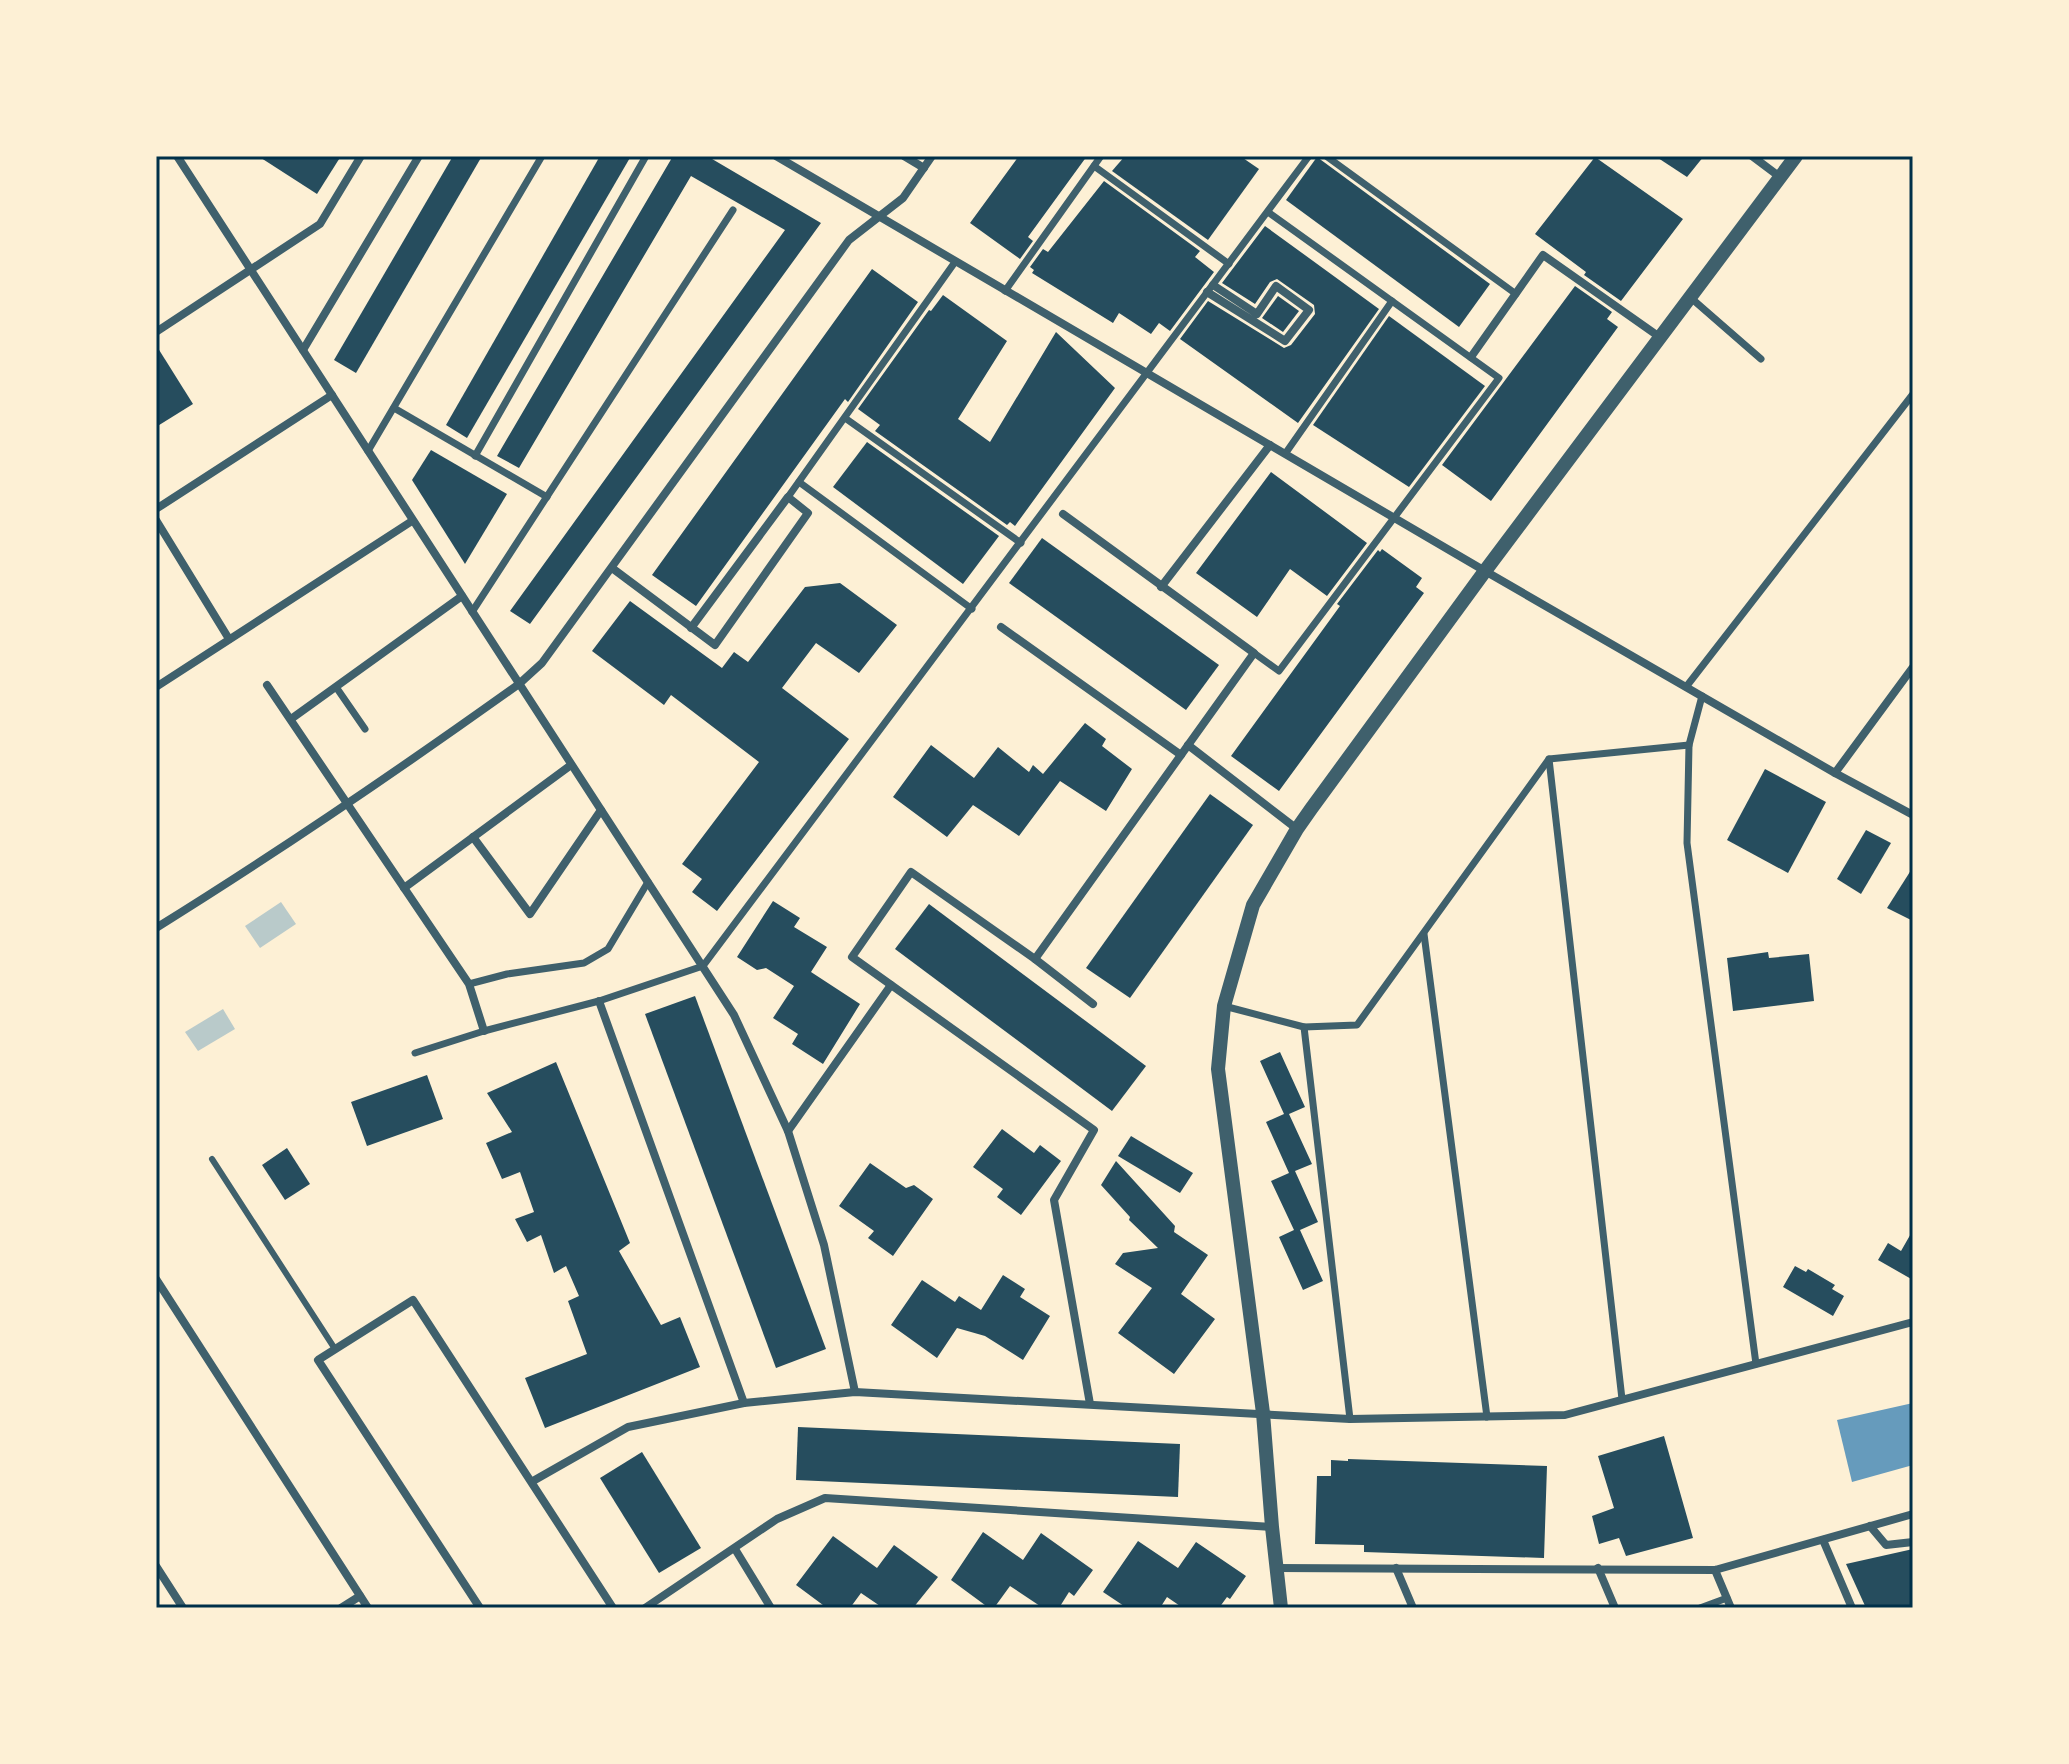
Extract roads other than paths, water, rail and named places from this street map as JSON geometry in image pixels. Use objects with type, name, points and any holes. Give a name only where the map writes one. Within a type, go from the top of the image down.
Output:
[{"type":"street","points":[[177,156],[734,1015],[788,1131],[824,1245],[855,1392]]},
{"type":"street","points":[[156,332],[320,224],[361,156]]},
{"type":"street","points":[[303,350],[419,156]]},
{"type":"street","points":[[368,451],[542,156]]},
{"type":"street","points":[[475,456],[646,156]]},
{"type":"street","points":[[776,156],[1485,571],[1913,815]]},
{"type":"street","points":[[904,156],[924,168]]},
{"type":"street","points":[[156,928],[348,804],[519,684],[542,663],[849,240],[903,198],[932,156]]},
{"type":"street","points":[[1005,291],[1101,156]]},
{"type":"street","points":[[415,1053],[484,1031],[599,1001],[703,966],[1309,156]]},
{"type":"street","points":[[1326,156],[1516,294]]},
{"type":"street","points":[[1752,156],[1780,177]]},
{"type":"street","points":[[1281,1608],[1263,1413],[1218,1069],[1224,1006],[1253,905],[1297,829],[1485,571],[1796,156]]},
{"type":"street","points":[[1094,166],[1229,264]]},
{"type":"street","points":[[472,612],[733,210]]},
{"type":"street","points":[[1063,514],[1279,671],[1499,378],[1268,212]]},
{"type":"street","points":[[1471,357],[1543,255],[1661,338]]},
{"type":"street","points":[[691,628],[955,262]]},
{"type":"street","points":[[1276,286],[1309,310],[1285,341],[1210,289],[1257,314],[1276,286]]},
{"type":"street","points":[[1691,298],[1761,359]]},
{"type":"street","points":[[1285,454],[1392,301]]},
{"type":"street","points":[[1686,687],[1913,394]]},
{"type":"street","points":[[156,509],[332,395]]},
{"type":"street","points":[[394,408],[547,497]]},
{"type":"street","points":[[845,418],[1021,543]]},
{"type":"street","points":[[1161,587],[1270,445]]},
{"type":"street","points":[[799,482],[972,609]]},
{"type":"street","points":[[612,568],[715,645],[808,513],[788,497]]},
{"type":"street","points":[[156,520],[229,639]]},
{"type":"street","points":[[156,687],[412,521]]},
{"type":"street","points":[[291,719],[462,596]]},
{"type":"street","points":[[1001,627],[1181,755]]},
{"type":"street","points":[[1035,959],[1254,653]]},
{"type":"street","points":[[1835,773],[1913,667]]},
{"type":"street","points":[[267,685],[469,984],[484,1031]]},
{"type":"street","points":[[336,687],[365,729]]},
{"type":"street","points":[[1702,696],[1689,745],[1687,843],[1756,1364]]},
{"type":"street","points":[[1188,745],[1297,829]]},
{"type":"street","points":[[1224,1006],[1304,1027],[1357,1025],[1549,759],[1689,745]]},
{"type":"street","points":[[1549,759],[1622,1399]]},
{"type":"street","points":[[404,888],[571,765]]},
{"type":"street","points":[[473,837],[530,914],[601,810]]},
{"type":"street","points":[[1090,1404],[1054,1200],[1094,1130],[852,957],[911,872],[1093,1004]]},
{"type":"street","points":[[469,984],[507,974],[584,963],[608,949],[648,882]]},
{"type":"street","points":[[1424,934],[1487,1417]]},
{"type":"street","points":[[788,1131],[891,985]]},
{"type":"street","points":[[599,1001],[744,1403]]},
{"type":"street","points":[[1304,1027],[1350,1419]]},
{"type":"street","points":[[156,1279],[368,1608]]},
{"type":"street","points":[[480,1608],[318,1360],[413,1300],[613,1608]]},
{"type":"street","points":[[533,1481],[628,1427],[744,1403],[855,1392],[1350,1419],[1565,1415],[1913,1322]]},
{"type":"street","points":[[645,1608],[777,1519],[825,1498],[1272,1527]]},
{"type":"street","points":[[1276,1568],[1715,1570],[1913,1514]]},
{"type":"street","points":[[1870,1526],[1886,1545],[1913,1542]]},
{"type":"street","points":[[1823,1540],[1852,1608]]},
{"type":"street","points":[[735,1549],[771,1608]]},
{"type":"street","points":[[156,1566],[183,1608]]},
{"type":"street","points":[[1396,1568],[1413,1608]]},
{"type":"street","points":[[1598,1568],[1615,1608]]},
{"type":"street","points":[[1715,1570],[1731,1608]]},
{"type":"street","points":[[341,1608],[360,1596]]},
{"type":"street","points":[[1700,1608],[1727,1598]]},
{"type":"lane","points":[[212,1159],[335,1349]]},
{"type":"water","points":[[1913,1403],[1913,1465],[1852,1482],[1837,1420]]}]
